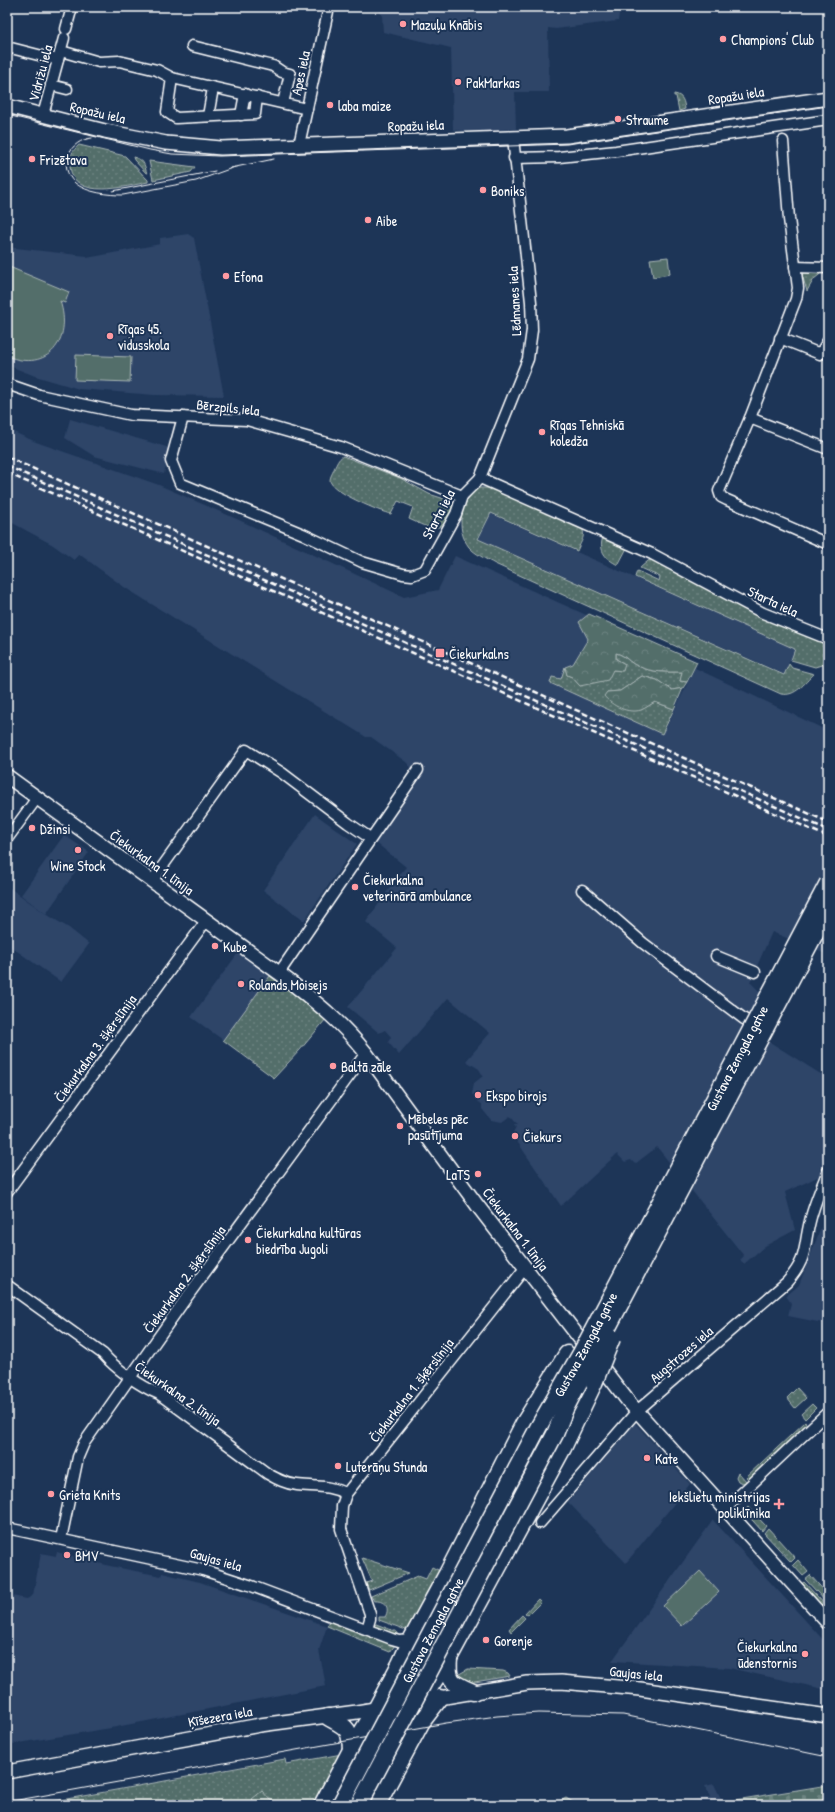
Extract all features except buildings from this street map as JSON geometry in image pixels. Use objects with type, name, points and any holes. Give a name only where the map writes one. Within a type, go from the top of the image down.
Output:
[{"type":"main road","name":"Gustava Zemgala gatve","points":[[359,1805],[555,1434],[565,1409],[640,1253],[828,883]]},
{"type":"main road","name":"Gustava Zemgala gatve","points":[[340,1805],[536,1433],[577,1359],[640,1253],[828,909]]},
{"type":"main road","points":[[322,1805],[351,1750],[376,1709],[400,1664],[524,1423],[640,1253]]},
{"type":"main road","points":[[414,1702],[426,1693],[449,1658],[577,1421],[594,1382],[640,1253]]},
{"type":"main road","points":[[449,1658],[449,1677],[454,1684],[472,1692]]},
{"type":"main road","points":[[400,1664],[401,1682],[406,1693],[414,1702],[419,1711],[421,1723]]},
{"type":"main road","points":[[377,1805],[421,1723],[440,1698]]},
{"type":"main road","points":[[328,1717],[346,1728],[350,1734],[351,1750]]},
{"type":"main road","points":[[322,1805],[331,1797],[339,1783],[348,1780],[360,1783],[369,1792],[372,1800],[370,1805]]},
{"type":"street","name":"Vidrižu iela","points":[[43,115],[72,7]]},
{"type":"street","name":"Apes iela","points":[[299,145],[329,7]]},
{"type":"street","points":[[192,46],[273,66],[282,72],[290,74],[283,103]]},
{"type":"street","points":[[7,47],[99,62],[119,60],[157,70],[172,78],[307,109]]},
{"type":"street","points":[[172,78],[167,112],[176,118],[255,114],[257,97]]},
{"type":"street","points":[[51,85],[67,88]]},
{"type":"street","points":[[208,116],[213,88]]},
{"type":"street","points":[[240,114],[245,94]]},
{"type":"street","name":"Ropažu iela","points":[[7,106],[105,131],[166,142],[221,148],[567,136],[828,98]]},
{"type":"street","points":[[514,158],[559,157],[616,151],[828,120]]},
{"type":"street","name":"Lēdmanes iela","points":[[480,478],[528,359],[532,330],[528,273],[514,158],[513,138]]},
{"type":"street","points":[[783,141],[789,219],[798,288],[796,299],[750,418],[719,491],[721,496],[828,544]]},
{"type":"street","points":[[795,267],[828,268]]},
{"type":"street","points":[[780,338],[820,354],[828,341]]},
{"type":"street","name":"Bērzpils iela","points":[[7,384],[39,396],[79,403],[107,411],[158,418],[183,417],[246,420],[272,426],[341,446],[462,496]]},
{"type":"street","name":"Starta iela","points":[[183,417],[171,461],[180,482],[304,534],[362,562],[380,568],[412,575],[425,570],[456,514],[462,496],[480,478],[652,554],[763,613],[828,639]]},
{"type":"street","points":[[750,418],[828,449]]},
{"type":"street","points":[[152,881],[246,750],[282,774],[370,838]]},
{"type":"street","points":[[279,973],[418,770]]},
{"type":"street","name":"Čiekurkalna 1. līnija","points":[[7,776],[279,973],[334,1017],[347,1030],[366,1053],[526,1268],[637,1411],[828,1623]]},
{"type":"street","points":[[7,839],[37,798]]},
{"type":"street","points":[[582,890],[643,943],[744,1019],[769,1032]]},
{"type":"street","name":"Čiekurkalna 3. šķērslīnija","points":[[7,1192],[206,921]]},
{"type":"street","points":[[716,956],[755,972]]},
{"type":"street","name":"Čiekurkalna 2. šķērslīnija","points":[[61,1539],[78,1457],[84,1443],[184,1301],[366,1053]]},
{"type":"street","name":"Augstrozes iela","points":[[540,1523],[637,1411],[787,1282],[796,1272],[806,1252],[810,1220],[828,1171]]},
{"type":"street","points":[[817,1198],[828,1196]]},
{"type":"street","name":"Čiekurkalna 1. šķērslīnija","points":[[367,1629],[370,1614],[341,1529],[342,1506],[346,1494],[526,1268]]},
{"type":"street","name":"Čiekurkalna 2. līnija","points":[[7,1285],[103,1354],[110,1362],[149,1390],[159,1394],[274,1478],[296,1485],[332,1488],[346,1494]]},
{"type":"street","points":[[725,1509],[828,1412]]},
{"type":"street","name":"Gaujas iela","points":[[7,1528],[210,1572],[399,1641],[411,1640]]},
{"type":"street","name":"Gaujas iela","points":[[440,1698],[527,1683],[560,1682],[640,1689],[828,1716]]},
{"type":"street","name":"Ķīšezera iela","points":[[7,1772],[260,1725],[328,1717],[440,1698]]},
{"type":"shaded area","points":[[377,7],[620,7],[618,21],[556,29],[548,28],[549,92],[515,92],[516,129],[473,132],[453,130],[451,48],[383,32],[382,16]]},
{"type":"shaded area","name":"Rīgas 45. vidusskola","points":[[188,234],[194,238],[224,396],[154,395],[79,389],[35,376],[7,365],[7,247],[87,256],[87,258],[160,244],[160,238]]},
{"type":"shaded area","points":[[70,419],[170,448],[164,474],[94,456],[65,438]]},
{"type":"shaded area","points":[[7,429],[36,442],[159,485],[239,520],[404,597],[438,590],[455,556],[604,623],[573,689],[665,730],[695,668],[828,731],[828,955],[772,932],[750,982],[779,1011],[765,1039],[819,1073],[828,1076],[828,1142],[823,1155],[820,1176],[785,1192],[795,1230],[765,1246],[744,1264],[740,1260],[744,1256],[657,1147],[635,1164],[631,1160],[625,1162],[617,1154],[561,1206],[512,1134],[516,1127],[513,1125],[518,1125],[510,1116],[502,1122],[491,1120],[482,1109],[482,1104],[478,1102],[472,1094],[474,1083],[483,1076],[479,1069],[466,1061],[490,1033],[448,998],[399,1055],[388,1042],[391,1037],[385,1030],[379,1033],[348,1007],[397,948],[366,922],[406,867],[375,842],[419,777],[406,762],[371,737],[366,737],[124,587],[79,554],[74,560],[53,545],[7,520]]},
{"type":"shaded area","points":[[491,514],[795,649],[784,674],[479,539]]},
{"type":"shaded area","points":[[315,814],[357,844],[304,921],[263,890]]},
{"type":"shaded area","points":[[64,835],[89,852],[46,914],[21,895]]},
{"type":"shaded area","points":[[7,886],[46,914],[69,928],[89,944],[61,982],[7,944]]},
{"type":"shaded area","points":[[238,953],[270,976],[223,1040],[191,1017]]},
{"type":"shaded area","points":[[828,1209],[828,1324],[788,1316],[791,1303],[786,1296],[799,1285]]},
{"type":"shaded area","points":[[635,1423],[690,1484],[626,1563],[568,1502]]},
{"type":"shaded area","points":[[713,1520],[828,1645],[828,1690],[729,1668],[612,1661]]},
{"type":"shaded area","points":[[57,1552],[110,1566],[161,1576],[162,1573],[200,1582],[327,1626],[319,1650],[326,1686],[111,1728],[7,1745],[7,1595],[27,1599],[33,1595],[41,1553],[56,1556]]},
{"type":"shaded area","points":[[714,1784],[724,1805],[680,1805],[680,1802],[710,1797],[705,1786]]},
{"type":"green space","points":[[674,94],[681,97],[685,109],[679,111],[676,96],[674,96]]},
{"type":"green space","points":[[79,145],[125,156],[148,180],[148,182],[102,189],[90,188],[80,184],[73,177],[70,166],[72,154]]},
{"type":"green space","points":[[133,157],[143,162],[147,174],[134,160]]},
{"type":"green space","points":[[149,161],[195,167],[191,172],[153,180]]},
{"type":"green space","points":[[668,257],[670,274],[653,277],[650,259]]},
{"type":"green space","points":[[7,266],[69,292],[65,303],[60,301],[63,315],[63,328],[60,340],[54,350],[45,356],[34,360],[22,360],[7,356]]},
{"type":"green space","points":[[824,271],[814,279],[807,291],[802,275],[805,272]]},
{"type":"green space","points":[[76,355],[131,357],[130,382],[75,380]]},
{"type":"green space","points":[[343,456],[400,478],[429,494],[451,501],[453,507],[451,514],[446,522],[441,526],[431,528],[409,519],[413,507],[398,501],[391,514],[385,513],[349,497],[335,487],[330,481],[337,463]]},
{"type":"green space","points":[[479,488],[491,488],[580,526],[583,535],[577,551],[491,513],[478,539],[784,675],[789,664],[792,668],[814,674],[795,691],[781,694],[484,558],[469,547],[462,532],[461,524],[464,507],[467,500]]},
{"type":"green space","points":[[603,537],[627,548],[618,565],[604,554],[602,550]]},
{"type":"green space","points":[[653,559],[761,615],[828,644],[828,663],[815,667],[791,660],[795,649],[635,577],[637,571],[659,581],[660,577],[640,568],[648,561]]},
{"type":"green space","points":[[589,614],[697,662],[687,682],[680,681],[682,672],[660,672],[649,670],[635,665],[622,655],[616,653],[616,659],[625,664],[623,671],[613,670],[608,680],[580,686],[572,677],[567,675],[565,667],[573,664],[588,639],[579,622]]},
{"type":"green space","points":[[616,653],[622,655],[635,665],[649,670],[660,672],[683,672],[680,681],[687,682],[683,688],[672,690],[657,680],[642,676],[620,691],[607,692],[641,710],[655,702],[674,709],[662,734],[550,683],[552,677],[561,679],[565,667],[567,675],[572,677],[580,686],[612,670],[622,671],[625,664],[616,659]]},
{"type":"green space","points":[[642,676],[657,680],[672,690],[683,688],[674,709],[655,702],[641,710],[631,711],[616,706],[604,696],[607,692],[620,691]]},
{"type":"green space","points":[[270,976],[326,1019],[274,1078],[223,1040]]},
{"type":"green space","points":[[797,1388],[806,1398],[795,1408],[787,1398]]},
{"type":"green space","points":[[812,1404],[816,1408],[805,1419],[801,1414]]},
{"type":"green space","points":[[805,1422],[808,1426],[749,1480],[746,1477]]},
{"type":"green space","points":[[738,1472],[747,1482],[742,1483],[738,1481],[736,1477]]},
{"type":"green space","points":[[748,1507],[766,1526],[762,1531],[744,1511]]},
{"type":"green space","points":[[768,1528],[795,1558],[791,1562],[764,1533]]},
{"type":"green space","points":[[362,1558],[409,1573],[369,1590],[366,1583],[372,1581]]},
{"type":"green space","points":[[798,1560],[808,1572],[803,1576],[793,1565]]},
{"type":"green space","points":[[432,1567],[440,1571],[409,1629],[406,1630],[379,1620],[379,1617],[385,1617],[387,1607],[381,1602],[374,1601],[371,1596],[418,1576],[426,1579]]},
{"type":"green space","points":[[700,1571],[719,1592],[682,1626],[663,1606]]},
{"type":"green space","points":[[810,1575],[828,1595],[828,1604],[805,1579]]},
{"type":"green space","points":[[804,1582],[828,1608],[826,1613],[800,1585]]},
{"type":"green space","points":[[538,1599],[541,1602],[528,1615],[525,1613]]},
{"type":"green space","points":[[522,1615],[525,1618],[511,1632],[509,1629]]},
{"type":"green space","points":[[331,1619],[395,1645],[390,1652],[327,1626]]},
{"type":"green space","points":[[376,1624],[397,1632],[397,1635],[374,1626]]},
{"type":"green space","points":[[468,1669],[503,1671],[508,1673],[510,1676],[463,1684],[454,1677]]},
{"type":"green space","points":[[342,1754],[315,1805],[34,1805],[285,1759],[286,1764]]},
{"type":"green space","points":[[828,1785],[828,1805],[705,1805]]},
{"type":"green space","points":[[262,1791],[270,1800],[277,1802],[276,1805],[257,1805],[252,1799]]},
{"type":"green space","points":[[566,1798],[578,1805],[553,1805]]},
{"type":"tram line","points":[[7,115],[150,150],[172,154],[219,156],[567,144],[828,106]]},
{"type":"tram line","points":[[92,138],[77,143],[68,155],[66,162],[67,169],[75,183],[98,193],[123,195],[196,181],[235,167]]},
{"type":"tram line","points":[[231,168],[274,159]]},
{"type":"tram line","points":[[113,191],[215,171]]},
{"type":"tram line","points":[[7,1802],[446,1723],[497,1716],[539,1713],[623,1715],[828,1757]]},
{"type":"railway","points":[[7,457],[828,822]]},
{"type":"railway","points":[[7,466],[828,830]]},
{"type":"railway","points":[[7,473],[828,837]]},
{"type":"place","name":"Mazuļu Knābis","points":[[403,24]]},
{"type":"place","name":"Champions' Club","points":[[723,39]]},
{"type":"place","name":"PakMarkas","points":[[458,82]]},
{"type":"place","name":"laba maize","points":[[330,105]]},
{"type":"place","name":"Straume","points":[[618,119]]},
{"type":"place","name":"Frizētava","points":[[32,159]]},
{"type":"place","name":"Boniks","points":[[483,190]]},
{"type":"place","name":"Aibe","points":[[368,220]]},
{"type":"place","name":"Efona","points":[[226,276]]},
{"type":"place","name":"Rīgas 45. vidusskola","points":[[110,336]]},
{"type":"place","name":"Rīgas Tehniskā koledža","points":[[542,432]]},
{"type":"place","name":"Čiekurkalns","points":[[440,653]]},
{"type":"place","name":"Džinsi","points":[[32,828]]},
{"type":"place","name":"Wine Stock","points":[[78,850]]},
{"type":"place","name":"Čiekurkalna veterinārā ambulance","points":[[355,887]]},
{"type":"place","name":"Kube","points":[[215,946]]},
{"type":"place","name":"Rolands Moisejs","points":[[241,984]]},
{"type":"place","name":"Baltā zāle","points":[[333,1066]]},
{"type":"place","name":"Ekspo birojs","points":[[478,1095]]},
{"type":"place","name":"Mēbeles pēc pasūtījuma","points":[[400,1126]]},
{"type":"place","name":"Čiekurs","points":[[515,1136]]},
{"type":"place","name":"LaTS","points":[[478,1174]]},
{"type":"place","name":"Čiekurkalna kultūras biedrība Jugoli","points":[[248,1240]]},
{"type":"place","name":"Kate","points":[[647,1458]]},
{"type":"place","name":"Luterāņu Stunda","points":[[338,1466]]},
{"type":"place","name":"Grieta Knits","points":[[51,1494]]},
{"type":"place","name":"Iekšlietu ministrijas poliklīnika","points":[[779,1504]]},
{"type":"place","name":"BMV","points":[[67,1555]]},
{"type":"place","name":"Gorenje","points":[[486,1640]]},
{"type":"place","name":"Čiekurkalna ūdenstornis","points":[[805,1654]]}]
